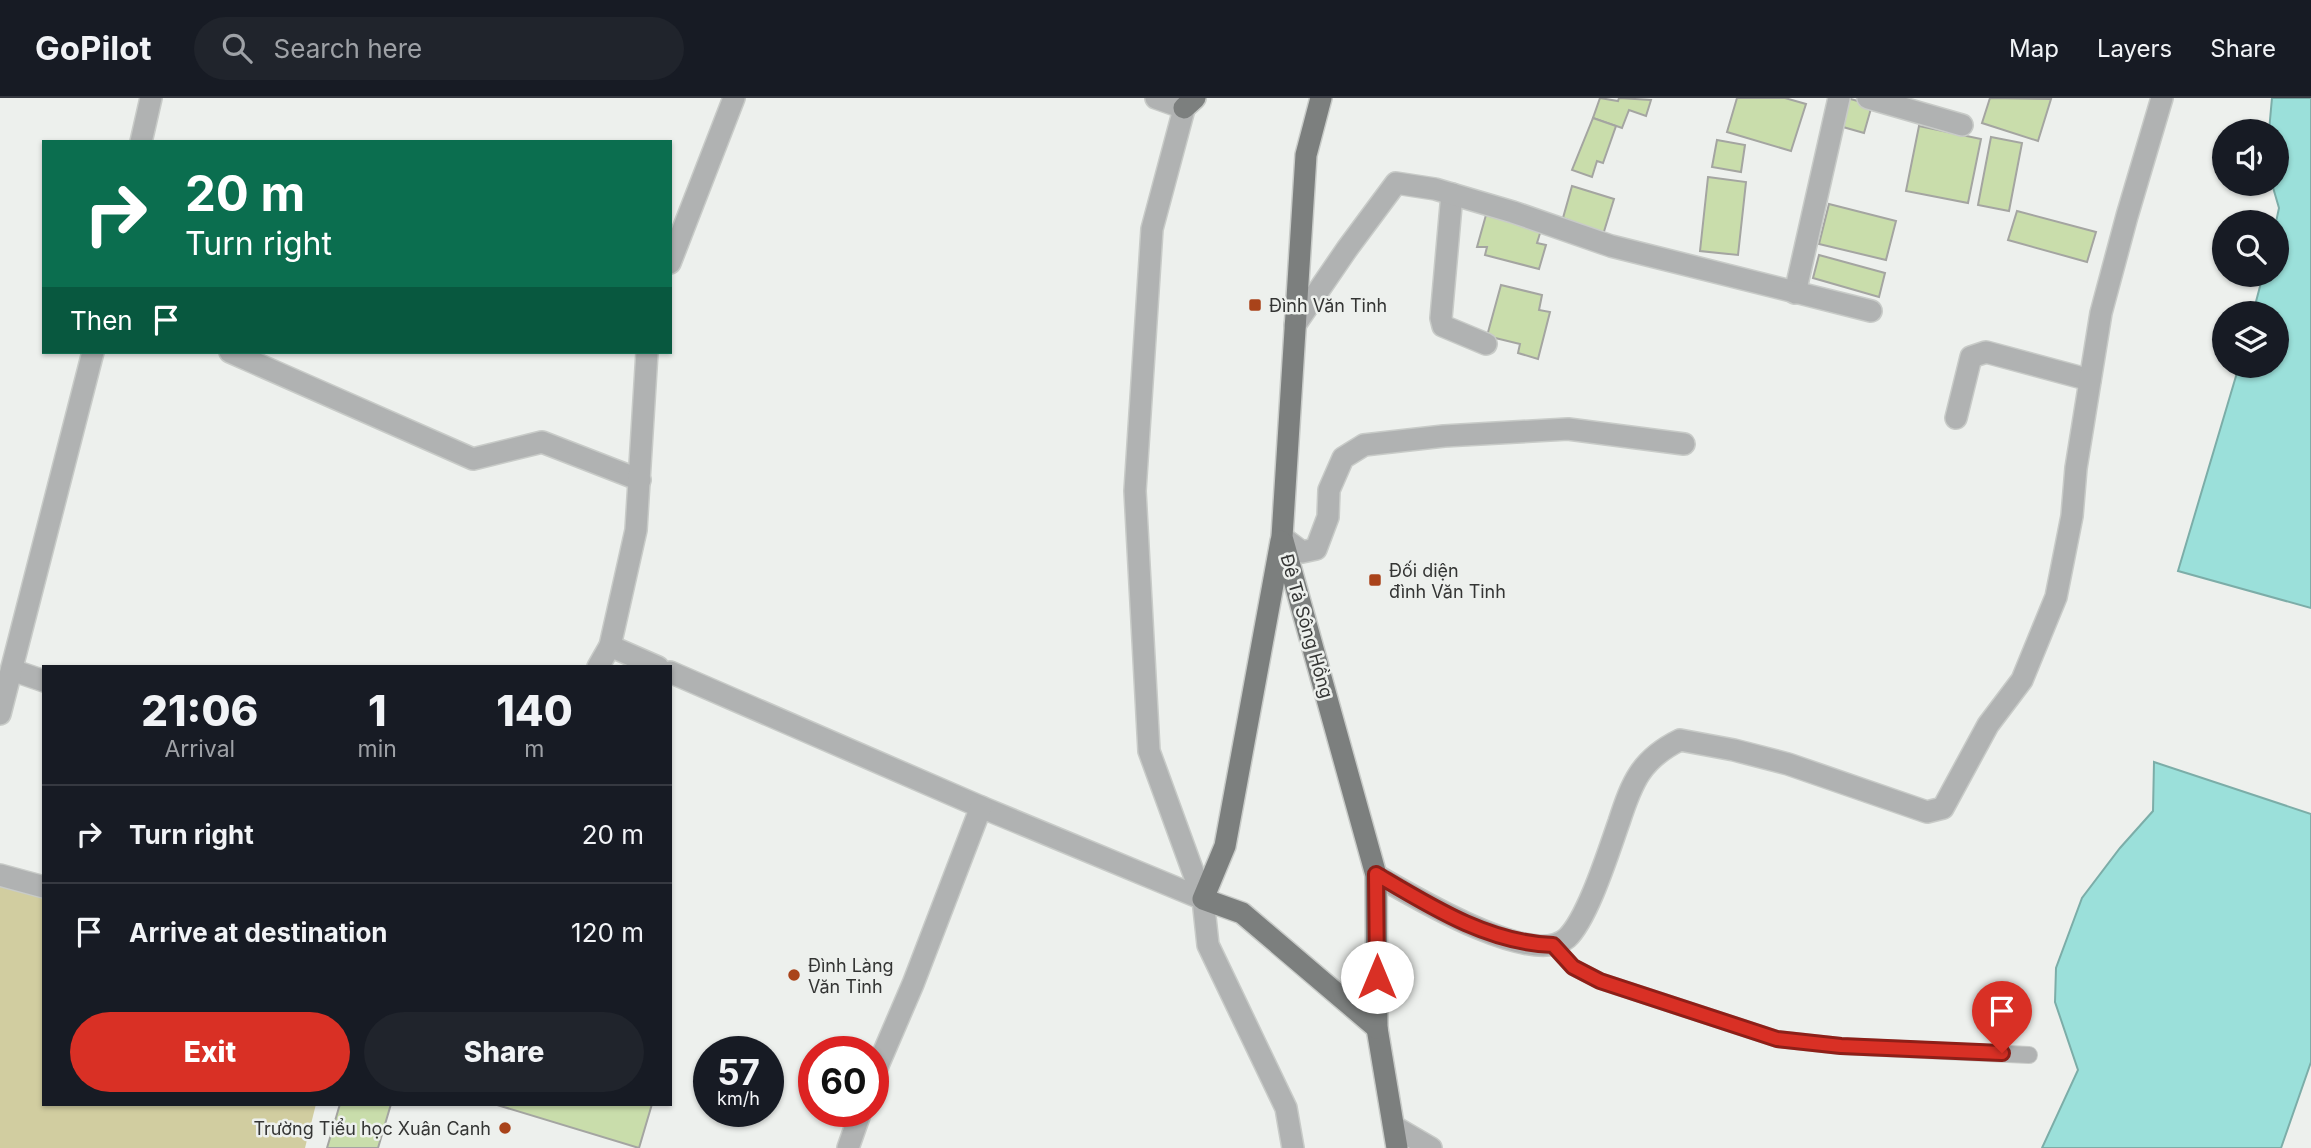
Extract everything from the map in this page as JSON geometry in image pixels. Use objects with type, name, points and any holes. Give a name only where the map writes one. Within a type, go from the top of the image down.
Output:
[{"type":"main road","name":"Đê Tả Sông Hồng","points":[[1321,98],[1306,155],[1282,537],[1376,874],[1377,1028],[1396,1137]]},
{"type":"main road","points":[[1282,537],[1225,846],[1203,899],[1242,913],[1377,1028]]},
{"type":"street","points":[[141,140],[151,98]]},
{"type":"street","points":[[672,258],[734,98]]},
{"type":"street","points":[[1156,98],[1189,101],[1152,229],[1135,491],[1149,751],[1203,899],[1208,946],[1286,1108],[1293,1148]]},
{"type":"street","points":[[1795,293],[1839,98]]},
{"type":"street","points":[[1868,98],[1962,125]]},
{"type":"street","points":[[1376,874],[1454,919],[1511,940],[1553,945],[1566,939],[1592,895],[1626,800],[1645,763],[1681,740],[1696,741],[1788,764],[1920,810],[1932,812],[1943,808],[1988,725],[2022,680],[2056,597],[2072,516],[2076,468],[2101,313],[2162,98]]},
{"type":"street","points":[[1295,325],[1347,248],[1396,183],[1452,194],[1611,246],[1871,311]]},
{"type":"street","points":[[1452,194],[1441,318],[1443,327],[1486,344]]},
{"type":"street","points":[[1956,418],[1971,356],[1986,352],[2090,380]]},
{"type":"street","points":[[0,714],[92,354]]},
{"type":"street","points":[[235,354],[473,459],[542,442],[640,480]]},
{"type":"street","points":[[599,665],[610,646],[636,530],[647,354]]},
{"type":"street","points":[[1282,537],[1302,552],[1317,549],[1328,517],[1329,490],[1343,458],[1364,445],[1444,436],[1568,429],[1684,444]]},
{"type":"street","points":[[610,646],[653,665]]},
{"type":"street","points":[[12,670],[42,680]]},
{"type":"street","points":[[672,673],[981,807],[1203,899]]},
{"type":"street","points":[[889,1037],[981,807]]},
{"type":"street","points":[[0,875],[42,886]]},
{"type":"street","points":[[848,1148],[855,1127]]},
{"type":"street","points":[[1396,1137],[1431,1148]]},
{"type":"lane","points":[[1553,945],[1573,967],[1600,981],[1777,1039],[1841,1046],[2029,1055]]},
{"type":"shaded area","points":[[0,874],[42,884],[42,1106],[316,1106],[305,1148],[0,1148]]},
{"type":"water","points":[[2272,98],[2311,98],[2311,608],[2178,571],[2235,378],[2289,378],[2289,301],[2256,301],[2260,287],[2289,287],[2289,210],[2279,210],[2276,196],[2289,196],[2289,119],[2270,119]]},
{"type":"water","points":[[2154,762],[2311,814],[2311,1062],[2281,1148],[2042,1148],[2078,1070],[2055,1002],[2056,968],[2082,898],[2120,848],[2153,811]]},
{"type":"building","points":[[1600,98],[1618,101],[1619,98],[1651,100],[1646,116],[1629,110],[1622,128],[1593,118]]},
{"type":"building","points":[[1737,98],[1785,98],[1806,104],[1791,151],[1727,132]]},
{"type":"building","points":[[1847,98],[1872,105],[1864,133],[1836,125]]},
{"type":"building","points":[[1990,98],[2051,99],[2038,141],[1982,123]]},
{"type":"building","points":[[1593,118],[1616,126],[1603,163],[1597,161],[1592,177],[1572,170]]},
{"type":"building","points":[[1919,126],[1981,139],[1968,203],[1906,191]]},
{"type":"building","points":[[1991,137],[2022,143],[2009,211],[1978,205]]},
{"type":"building","points":[[1717,140],[1745,145],[1741,172],[1712,167]]},
{"type":"building","points":[[1708,177],[1746,182],[1738,255],[1700,251]]},
{"type":"building","points":[[1572,186],[1614,199],[1602,238],[1569,228],[1571,221],[1563,218]]},
{"type":"building","points":[[1829,204],[1896,221],[1886,260],[1819,244]]},
{"type":"building","points":[[2017,211],[2096,232],[2087,262],[2008,240]]},
{"type":"building","points":[[1486,215],[1541,230],[1537,243],[1546,245],[1539,269],[1485,255],[1487,247],[1477,247]]},
{"type":"building","points":[[1819,255],[1885,273],[1879,297],[1813,278]]},
{"type":"building","points":[[1501,285],[1542,295],[1539,310],[1550,312],[1538,359],[1518,353],[1520,344],[1487,336]]},
{"type":"building","points":[[339,1106],[390,1106],[378,1148],[327,1148]]},
{"type":"building","points":[[501,1106],[651,1106],[639,1148]]},
{"type":"place","name":"Đình Văn Tinh","points":[[1255,305]]},
{"type":"place","name":"Đối diện đình Văn Tinh","points":[[1375,580]]},
{"type":"place","name":"Đình Làng Văn Tinh","points":[[794,975]]},
{"type":"place","name":"Trường Tiểu học Xuân Canh","points":[[505,1128]]},
{"type":"route","points":[[1377,977],[1376,874],[1454,919],[1511,940],[1553,945],[1573,967],[1600,981],[1777,1039],[1841,1046],[2002,1053]]}]
